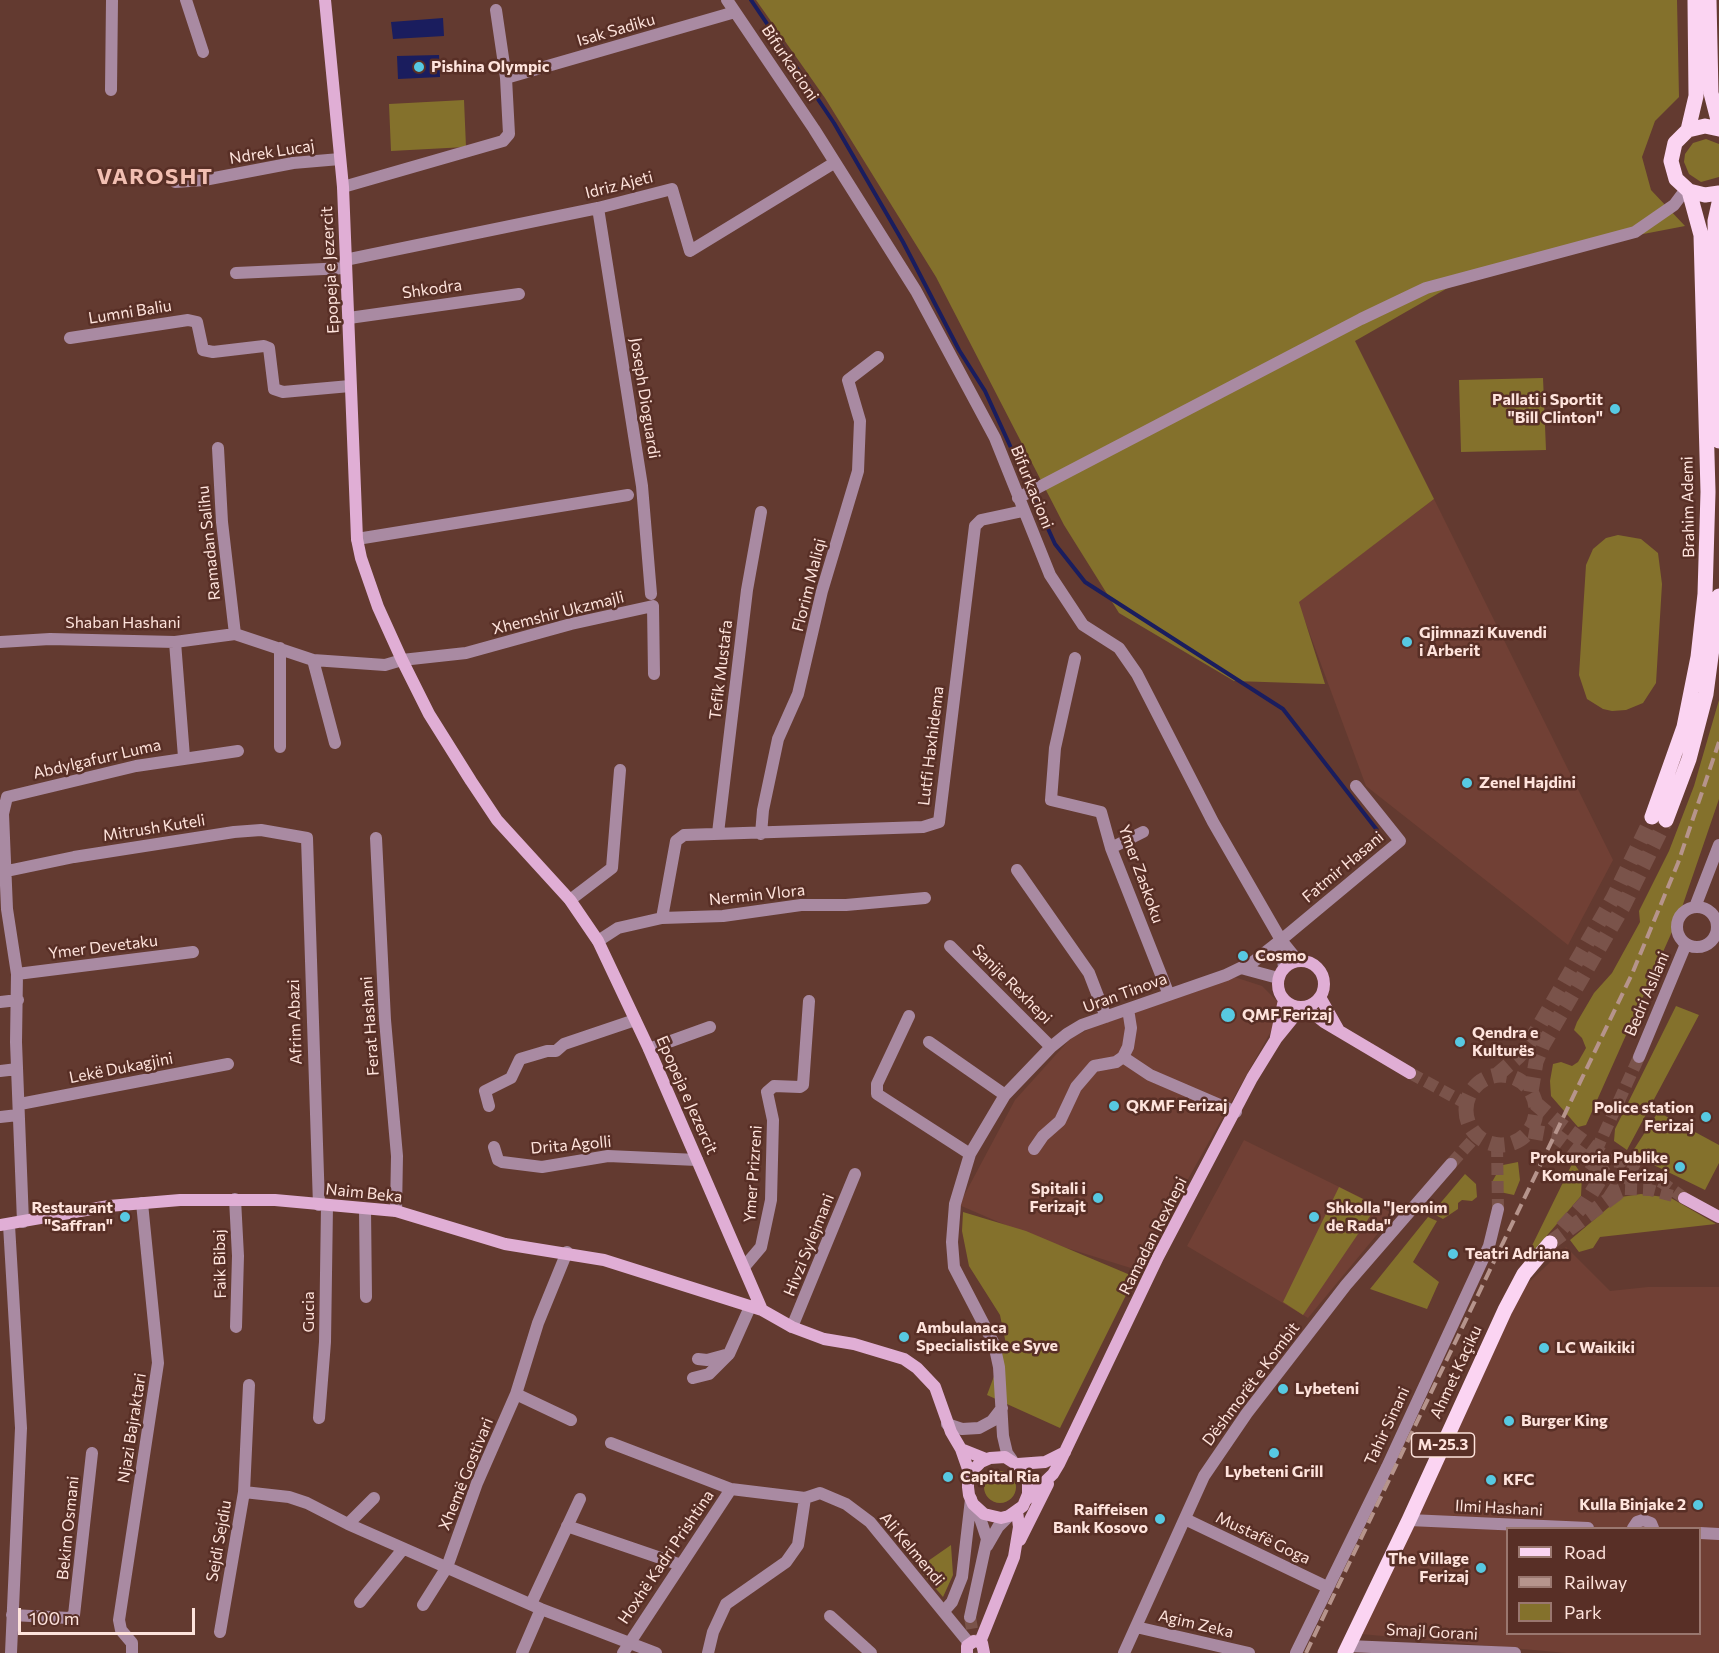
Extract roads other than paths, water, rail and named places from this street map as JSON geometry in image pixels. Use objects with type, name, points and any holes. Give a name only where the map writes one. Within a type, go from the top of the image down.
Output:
[{"type":"main road","name":"Epopeja e Jezercit","points":[[325,0],[343,187],[357,539],[378,607],[429,714],[497,820],[570,900],[598,941],[649,1049],[744,1267],[756,1308]]},
{"type":"main road","name":"Brahim Ademi","points":[[1695,0],[1696,96],[1688,130],[1675,144],[1671,161],[1676,179],[1688,190],[1701,235],[1708,492],[1706,594],[1698,657],[1683,727],[1659,819],[1689,759],[1706,694],[1719,596]]},
{"type":"main road","points":[[1688,130],[1719,126],[1711,93],[1709,0]]},
{"type":"main road","points":[[1688,190],[1705,195],[1719,193]]},
{"type":"main road","points":[[1719,203],[1715,220],[1719,441]]},
{"type":"main road","points":[[1281,973],[1298,961],[1313,964],[1320,972],[1324,987],[1320,997],[1338,1029]]},
{"type":"main road","name":"Ramadan Rexhepi","points":[[1276,1039],[1284,1000],[1279,992],[1281,973]]},
{"type":"main road","name":"Ramadan Rexhepi","points":[[1026,1500],[1053,1474],[1066,1451],[1158,1257],[1276,1039],[1303,1007],[1320,997]]},
{"type":"main road","points":[[1284,1000],[1303,1007],[1410,1073]]},
{"type":"main road","points":[[1684,1198],[1719,1216]]},
{"type":"main road","name":"Naim Beka","points":[[4,1225],[109,1206],[180,1200],[275,1200],[396,1211],[505,1244],[567,1252],[604,1260],[756,1308],[792,1327],[824,1339],[854,1344],[904,1359],[917,1368],[935,1388],[947,1424],[961,1449],[968,1483]]},
{"type":"main road","name":"Ahmet Kaçiku","points":[[1346,1649],[1409,1520],[1505,1310],[1524,1274],[1550,1243]]},
{"type":"main road","points":[[961,1449],[988,1459],[1015,1462],[1045,1462],[1066,1451]]},
{"type":"main road","points":[[988,1459],[974,1469],[968,1483],[974,1504],[992,1517],[1013,1514],[1026,1500],[1028,1480],[1015,1462]]},
{"type":"main road","points":[[975,1648],[1016,1547],[1053,1474]]},
{"type":"main road","points":[[1013,1514],[1016,1547]]},
{"type":"street","points":[[111,90],[112,0]]},
{"type":"street","points":[[186,0],[204,52]]},
{"type":"street","name":"Bifurkacioni","points":[[727,0],[916,291],[995,438],[1021,497],[1023,511],[1050,575],[1083,624],[1119,648],[1137,674],[1213,822],[1281,940]]},
{"type":"street","points":[[343,187],[503,141],[509,134],[506,78],[496,10]]},
{"type":"street","name":"Isak Sadiku","points":[[506,78],[735,12]]},
{"type":"street","name":"Ndrek Lucaj","points":[[174,182],[204,180],[293,163],[340,159]]},
{"type":"street","name":"Idriz Ajeti","points":[[236,273],[346,264],[598,208],[672,189],[690,251],[834,163]]},
{"type":"street","points":[[1021,497],[1361,319],[1417,293],[1470,275],[1635,232],[1674,205],[1688,190]]},
{"type":"street","name":"Joseph Dioguardi","points":[[598,208],[642,486],[651,594]]},
{"type":"street","name":"Shkodra","points":[[349,318],[519,294]]},
{"type":"street","name":"Lumni Baliu","points":[[70,338],[188,320],[197,322],[203,350],[213,352],[264,346],[268,348],[274,389],[283,392],[351,386]]},
{"type":"street","name":"Florim Maliqi","points":[[761,834],[763,810],[778,739],[798,694],[822,591],[858,471],[860,421],[848,380],[878,357]]},
{"type":"street","name":"Ramadan Salihu","points":[[218,448],[222,522],[235,634]]},
{"type":"street","points":[[357,539],[628,495]]},
{"type":"street","name":"Lutfi Haxhidema","points":[[662,918],[676,841],[684,835],[923,827],[939,822],[975,526],[981,520],[1023,511]]},
{"type":"street","name":"Tefik Mustafa","points":[[718,833],[747,590],[760,512]]},
{"type":"street","name":"Xhemshir Ukzmajli","points":[[402,660],[466,653],[571,624],[653,606],[654,674]]},
{"type":"street","name":"Shaban Hashani","points":[[0,642],[50,639],[175,642],[235,634],[313,660],[385,665],[402,660]]},
{"type":"street","points":[[175,642],[184,757]]},
{"type":"street","points":[[280,648],[280,747]]},
{"type":"street","name":"Ymer Zaskoku","points":[[1075,658],[1055,748],[1051,800],[1101,812],[1111,848],[1169,995]]},
{"type":"street","points":[[313,660],[335,743]]},
{"type":"street","name":"Abdylgafurr Luma","points":[[2,840],[3,814],[8,797],[67,780],[184,757],[238,751]]},
{"type":"street","points":[[570,900],[612,868],[620,770]]},
{"type":"street","name":"Fatmir Hasani","points":[[1281,940],[1400,841],[1356,786]]},
{"type":"street","name":"Mitrush Kuteli","points":[[7,871],[74,856],[234,832],[261,830],[307,838]]},
{"type":"street","points":[[1111,848],[1143,832]]},
{"type":"street","name":"Afrim Abazi","points":[[307,838],[323,1205]]},
{"type":"street","name":"Ferat Hashani","points":[[376,838],[385,1020],[397,1156],[396,1211]]},
{"type":"street","points":[[2,840],[7,871],[4,922],[17,974],[17,1069],[23,1222]]},
{"type":"street","points":[[1695,907],[1719,845]]},
{"type":"street","points":[[1017,870],[1089,973],[1106,1017]]},
{"type":"street","name":"Nermin Vlora","points":[[598,941],[618,927],[662,918],[723,916],[801,905],[846,905],[925,898]]},
{"type":"street","points":[[1695,907],[1708,910],[1713,914],[1718,928],[1712,940],[1700,947],[1686,944],[1678,933],[1677,926],[1682,913],[1695,907]]},
{"type":"street","points":[[1281,940],[1298,961]]},
{"type":"street","points":[[1241,968],[1281,940]]},
{"type":"street","points":[[1241,968],[1281,973],[1281,940]]},
{"type":"street","name":"Bedri Asllani","points":[[1638,1056],[1686,944]]},
{"type":"street","name":"Sanije Rexhepi","points":[[950,946],[1051,1047]]},
{"type":"street","name":"Ymer Devetaku","points":[[17,974],[193,952]]},
{"type":"street","name":"Uran Tinova","points":[[1002,1422],[999,1367],[994,1344],[954,1266],[952,1242],[955,1204],[970,1154],[1005,1095],[1051,1047],[1082,1025],[1241,968]]},
{"type":"street","points":[[0,1002],[18,1000]]},
{"type":"street","name":"Ymer Prizreni","points":[[744,1267],[760,1247],[771,1200],[773,1120],[767,1092],[774,1086],[800,1087],[803,1085],[809,1001]]},
{"type":"street","points":[[1034,1149],[1043,1136],[1060,1121],[1076,1087],[1094,1066],[1116,1062],[1123,1058],[1128,1047],[1131,1029],[1128,1009]]},
{"type":"street","points":[[909,1016],[877,1084],[877,1094],[970,1154]]},
{"type":"street","points":[[489,1106],[485,1091],[511,1078],[520,1059],[548,1051],[556,1052],[564,1044],[634,1020]]},
{"type":"street","points":[[649,1049],[710,1027]]},
{"type":"street","points":[[929,1042],[1005,1095]]},
{"type":"street","points":[[1123,1058],[1150,1075],[1236,1112]]},
{"type":"street","name":"Lekë Dukagjini","points":[[0,1117],[19,1109],[228,1064]]},
{"type":"street","points":[[0,1071],[17,1069]]},
{"type":"street","name":"Drita Agolli","points":[[495,1147],[498,1160],[502,1162],[542,1167],[608,1156],[697,1160]]},
{"type":"street","name":"Dëshmorët e Kombit","points":[[1124,1653],[1204,1476],[1247,1413],[1346,1285],[1451,1164]]},
{"type":"street","name":"Hivzi Sylejmani","points":[[792,1327],[855,1174]]},
{"type":"street","name":"Faik Bibaj","points":[[235,1200],[238,1256],[236,1327]]},
{"type":"street","name":"Njazi Bajraktari","points":[[132,1653],[132,1643],[121,1630],[119,1620],[158,1363],[142,1203]]},
{"type":"street","name":"Gucia","points":[[319,1418],[325,1342],[323,1205]]},
{"type":"street","points":[[365,1209],[366,1297]]},
{"type":"street","name":"Tahir Sinani","points":[[1296,1653],[1387,1467],[1489,1246],[1498,1209]]},
{"type":"street","points":[[4,1225],[20,1372],[21,1428],[11,1653]]},
{"type":"street","name":"Xhemë Gostivari","points":[[447,1567],[477,1483],[516,1394],[538,1323],[567,1252]]},
{"type":"street","points":[[693,1378],[709,1374],[729,1354],[756,1308]]},
{"type":"street","points":[[698,1359],[707,1360],[729,1354]]},
{"type":"street","name":"Sejdi Sejdiu","points":[[220,1632],[244,1492],[249,1385]]},
{"type":"street","points":[[516,1394],[571,1420]]},
{"type":"street","points":[[947,1424],[962,1429],[979,1428],[992,1420],[1002,1408]]},
{"type":"street","points":[[988,1459],[995,1451],[1002,1422]]},
{"type":"street","points":[[1002,1422],[1005,1446],[1015,1462]]},
{"type":"street","name":"Ali Kelmendi","points":[[611,1443],[731,1489],[805,1498],[820,1493],[846,1504],[870,1522],[975,1648]]},
{"type":"street","name":"Bekim Osmani","points":[[12,1615],[69,1618],[74,1615],[92,1454]]},
{"type":"street","name":"Hoxhë Kadri Prishtina","points":[[626,1648],[731,1489]]},
{"type":"street","name":"Sejdi Sejdiu","points":[[244,1492],[289,1497],[536,1607],[603,1630],[626,1648],[656,1653]]},
{"type":"street","points":[[348,1524],[374,1498]]},
{"type":"street","points":[[522,1653],[536,1607],[580,1498]]},
{"type":"street","points":[[708,1653],[713,1632],[726,1604],[786,1562],[798,1545],[805,1498]]},
{"type":"street","points":[[974,1504],[985,1527],[987,1547]]},
{"type":"street","points":[[944,1611],[952,1602],[962,1577],[974,1504]]},
{"type":"street","points":[[970,1617],[987,1547],[998,1527],[1013,1514]]},
{"type":"street","name":"Mustafë Goga","points":[[1185,1519],[1327,1587]]},
{"type":"street","name":"Ilmi Hashani","points":[[1409,1520],[1566,1527]]},
{"type":"street","points":[[1634,1527],[1637,1522],[1643,1520],[1651,1523],[1653,1527]]},
{"type":"street","points":[[567,1526],[681,1565]]},
{"type":"street","points":[[1701,1533],[1719,1534]]},
{"type":"street","points":[[360,1602],[403,1549]]},
{"type":"street","points":[[423,1605],[447,1567]]},
{"type":"street","points":[[830,1616],[871,1653]]},
{"type":"street","name":"Agim Zeka","points":[[1136,1627],[1248,1653]]},
{"type":"street","name":"Smajl Gorani","points":[[1346,1649],[1515,1653]]},
{"type":"waterway","points":[[751,0],[834,123],[903,242],[959,350],[985,391],[1055,544],[1085,582],[1283,709],[1377,830]]},
{"type":"tunnel","points":[[1497,1075],[1519,1056],[1531,1040],[1613,898],[1652,817]]},
{"type":"tunnel","points":[[1531,1092],[1536,1062],[1543,1045],[1623,907],[1666,820]]},
{"type":"tunnel","points":[[1596,1151],[1639,1057]]},
{"type":"tunnel","points":[[1410,1073],[1467,1104]]},
{"type":"tunnel","points":[[1501,1075],[1514,1078],[1526,1085],[1533,1097],[1536,1110],[1533,1123],[1526,1135],[1514,1142],[1501,1145],[1488,1142],[1476,1135],[1469,1123],[1466,1110],[1469,1097],[1476,1085],[1488,1078],[1501,1075]]},
{"type":"tunnel","points":[[1535,1103],[1610,1161]]},
{"type":"tunnel","points":[[1529,1131],[1556,1136],[1600,1169]]},
{"type":"tunnel","points":[[1451,1164],[1477,1135]]},
{"type":"tunnel","points":[[1497,1145],[1498,1209]]},
{"type":"tunnel","points":[[1615,1160],[1626,1165],[1631,1176],[1626,1187],[1615,1192],[1604,1187],[1599,1176],[1604,1165],[1615,1160]]},
{"type":"tunnel","points":[[1627,1166],[1663,1183],[1684,1198]]},
{"type":"tunnel","points":[[1562,1228],[1586,1202],[1599,1181]]},
{"type":"tunnel","points":[[1625,1189],[1650,1190],[1677,1197]]},
{"type":"tunnel","points":[[1550,1243],[1619,1192]]},
{"type":"tunnel","points":[[970,1617],[976,1653]]},
{"type":"railway","points":[[1306,1653],[1632,974],[1678,863],[1719,742]]},
{"type":"place","name":"Pishina Olympic","points":[[419,67]]},
{"type":"place","name":"Pallati i Sportit \"Bill Clinton\"","points":[[1615,409]]},
{"type":"place","name":"Gjimnazi Kuvendi i Arberit","points":[[1407,642]]},
{"type":"place","name":"Zenel Hajdini","points":[[1467,783]]},
{"type":"place","name":"Cosmo","points":[[1243,956]]},
{"type":"place","name":"QMF Ferizaj","points":[[1228,1015]]},
{"type":"place","name":"Qendra e Kulturës","points":[[1460,1042]]},
{"type":"place","name":"QKMF Ferizaj","points":[[1114,1106]]},
{"type":"place","name":"Police station Ferizaj","points":[[1706,1117]]},
{"type":"place","name":"Prokuroria Publike Komunale Ferizaj","points":[[1680,1167]]},
{"type":"place","name":"Spitali i Ferizajt","points":[[1098,1198]]},
{"type":"place","name":"Restaurant \"Saffran\"","points":[[125,1217]]},
{"type":"place","name":"Shkolla \"Jeronim de Rada\"","points":[[1314,1217]]},
{"type":"place","name":"Teatri Adriana","points":[[1453,1254]]},
{"type":"place","name":"Ambulanaca Specialistike e Syve","points":[[904,1337]]},
{"type":"place","name":"LC Waikiki","points":[[1544,1348]]},
{"type":"place","name":"Lybeteni","points":[[1283,1389]]},
{"type":"place","name":"Burger King","points":[[1509,1421]]},
{"type":"place","name":"Lybeteni Grill","points":[[1274,1453]]},
{"type":"place","name":"Capital Ria","points":[[948,1477]]},
{"type":"place","name":"KFC","points":[[1491,1480]]},
{"type":"place","name":"Kulla Binjake 2","points":[[1698,1505]]},
{"type":"place","name":"Raiffeisen Bank Kosovo","points":[[1160,1519]]},
{"type":"place","name":"The Village Ferizaj","points":[[1481,1568]]},
{"type":"district","name":"VAROSHT","points":[[155,177]]}]
